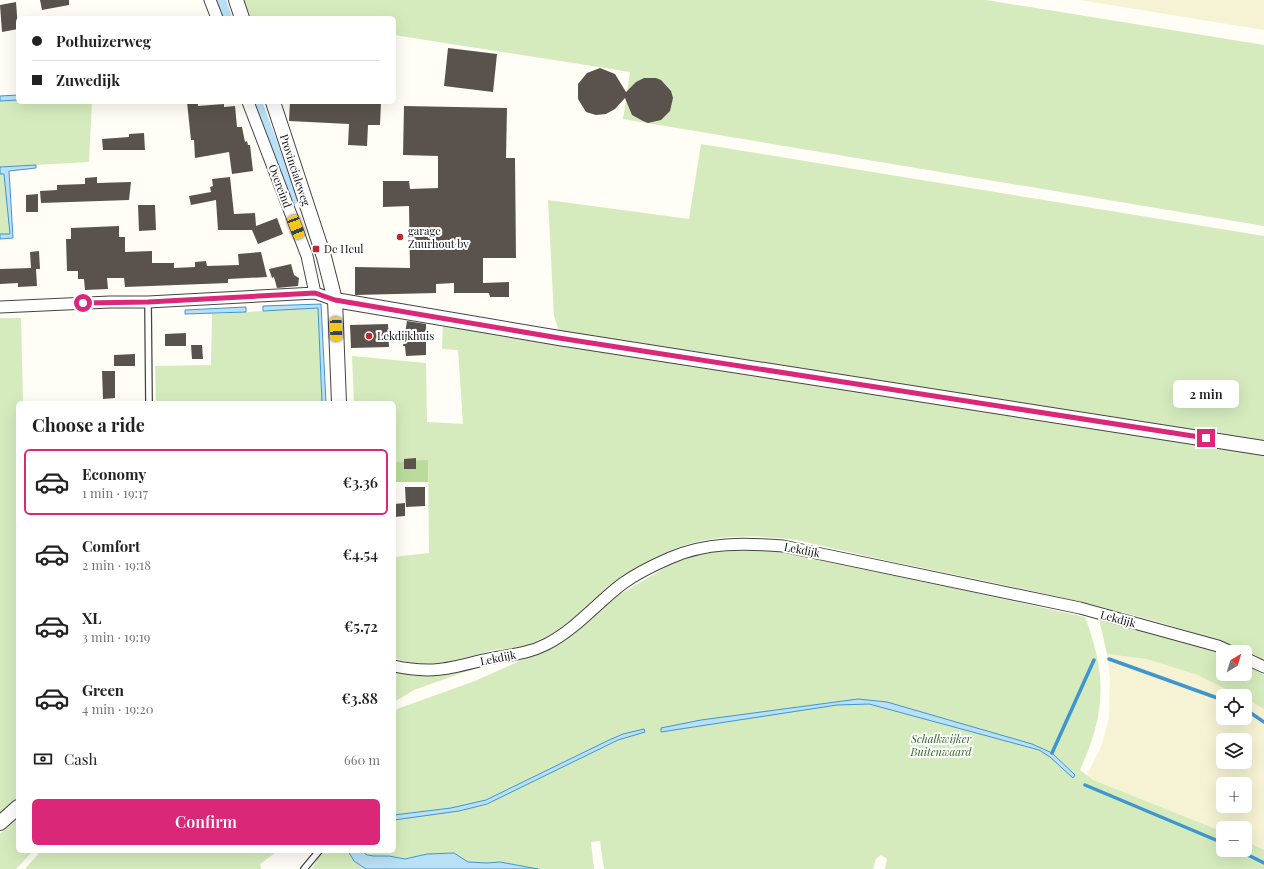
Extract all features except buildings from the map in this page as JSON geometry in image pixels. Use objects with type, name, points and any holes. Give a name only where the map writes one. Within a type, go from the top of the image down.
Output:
[{"type":"street","points":[[210,0],[216,16]]},
{"type":"street","points":[[236,0],[241,16]]},
{"type":"street","name":"Overeind","points":[[249,104],[307,256],[315,293]]},
{"type":"street","name":"Provincialeweg","points":[[274,104],[323,252],[335,300],[339,401]]},
{"type":"street","points":[[0,307],[110,302],[148,302],[315,293],[335,300],[559,338],[1264,448]]},
{"type":"street","name":"Lekdijk","points":[[396,666],[416,671],[446,670],[532,650],[563,633],[623,584],[646,569],[671,557],[724,544],[783,546],[1080,608],[1216,645]]},
{"type":"street","points":[[1252,661],[1264,666]]},
{"type":"street","points":[[0,823],[16,809]]},
{"type":"lane","points":[[148,302],[149,401]]},
{"type":"lane","points":[[304,869],[317,853]]},
{"type":"shaded area","points":[[1080,0],[1264,0],[1264,30]]},
{"type":"shaded area","points":[[1107,654],[1146,659],[1195,674],[1226,689],[1216,689],[1216,725],[1252,725],[1252,702],[1264,709],[1264,856],[1252,850],[1252,821],[1216,821],[1216,834],[1084,781],[1101,747],[1109,718],[1110,679]]},
{"type":"green space","points":[[240,0],[986,0],[1264,45],[1264,226],[623,119],[630,72],[396,35],[396,16],[246,16]]},
{"type":"green space","points":[[16,100],[16,104],[92,104],[89,162],[0,167],[0,101]]},
{"type":"green space","points":[[701,144],[1264,236],[1264,443],[560,334],[554,316],[548,200],[689,219]]},
{"type":"green space","points":[[0,174],[4,174],[10,234],[0,234]]},
{"type":"green space","points":[[318,308],[322,401],[156,401],[155,366],[211,365],[212,314]]},
{"type":"green space","points":[[0,318],[21,318],[23,401],[16,401],[16,803],[0,817]]},
{"type":"green space","points":[[443,324],[1264,452],[1264,659],[1252,654],[1252,645],[1229,645],[1191,632],[1092,605],[1033,591],[864,556],[797,540],[767,537],[737,537],[706,540],[691,543],[667,552],[649,562],[605,592],[552,634],[527,645],[490,651],[440,664],[419,664],[396,659],[396,557],[429,553],[428,461],[396,462],[396,401],[354,401],[352,356],[426,363],[427,422],[463,424],[458,350],[442,349]]},
{"type":"green space","points":[[428,460],[428,482],[396,482],[396,462]]},
{"type":"green space","name":"Schalkwijker Buitenwaard","points":[[753,550],[800,554],[1085,617],[1097,658],[1100,676],[1100,694],[1099,712],[1095,730],[1080,770],[1093,780],[1216,829],[1216,857],[1252,857],[1252,844],[1264,850],[1264,869],[885,869],[887,859],[881,855],[876,859],[873,869],[604,869],[600,841],[591,842],[594,869],[538,869],[500,862],[468,862],[454,853],[427,854],[405,859],[389,856],[367,855],[364,853],[396,853],[396,709],[475,681],[555,645],[571,635],[617,596],[673,563],[698,554]]},
{"type":"green space","points":[[1099,619],[1194,644],[1216,652],[1216,681],[1252,681],[1252,668],[1264,675],[1264,709],[1252,702],[1252,689],[1226,689],[1195,674],[1146,659],[1107,654]]},
{"type":"green space","points":[[484,665],[414,690],[396,701],[396,671],[416,675],[450,673]]},
{"type":"green space","points":[[16,819],[16,853],[31,853],[16,869],[0,869],[0,834]]},
{"type":"green space","points":[[39,853],[275,853],[260,864],[261,869],[25,869]]},
{"type":"green space","points":[[321,853],[349,853],[354,861],[366,869],[312,869]]},
{"type":"water","points":[[16,95],[16,100],[0,101],[0,96]]},
{"type":"water","points":[[36,165],[36,168],[9,171],[13,238],[0,239],[0,234],[10,234],[4,174],[0,174],[0,167]]},
{"type":"water","points":[[321,304],[326,401],[322,401],[318,308],[263,311],[263,306]]},
{"type":"water","points":[[246,307],[246,312],[185,314],[185,310]]},
{"type":"water","points":[[858,699],[887,702],[1032,744],[1052,753],[1075,775],[1073,778],[1050,757],[1039,750],[869,704],[837,705],[661,732],[661,728],[701,720]]},
{"type":"water","points":[[644,729],[645,732],[618,740],[487,804],[459,811],[396,820],[396,815],[451,808],[486,800],[623,734]]},
{"type":"water","points":[[349,853],[364,853],[367,855],[389,856],[405,859],[427,854],[454,853],[468,862],[500,862],[538,869],[366,869],[354,861]]},
{"type":"waterway","points":[[220,0],[225,16]]},
{"type":"waterway","points":[[257,104],[292,199]]},
{"type":"waterway","points":[[1109,659],[1216,697]]},
{"type":"waterway","points":[[1052,753],[1094,660]]},
{"type":"waterway","points":[[1252,714],[1264,722]]},
{"type":"waterway","points":[[1085,785],[1216,840]]},
{"type":"waterway","points":[[1252,857],[1264,863]]},
{"type":"place","name":"garage Zuurhout bv","points":[[400,237]]},
{"type":"place","name":"De Heul","points":[[316,249]]},
{"type":"place","name":"Lekdijkhuis","points":[[369,336]]},
{"type":"route","points":[[83,303],[148,302],[315,293],[335,300],[559,338],[1206,438]]}]
